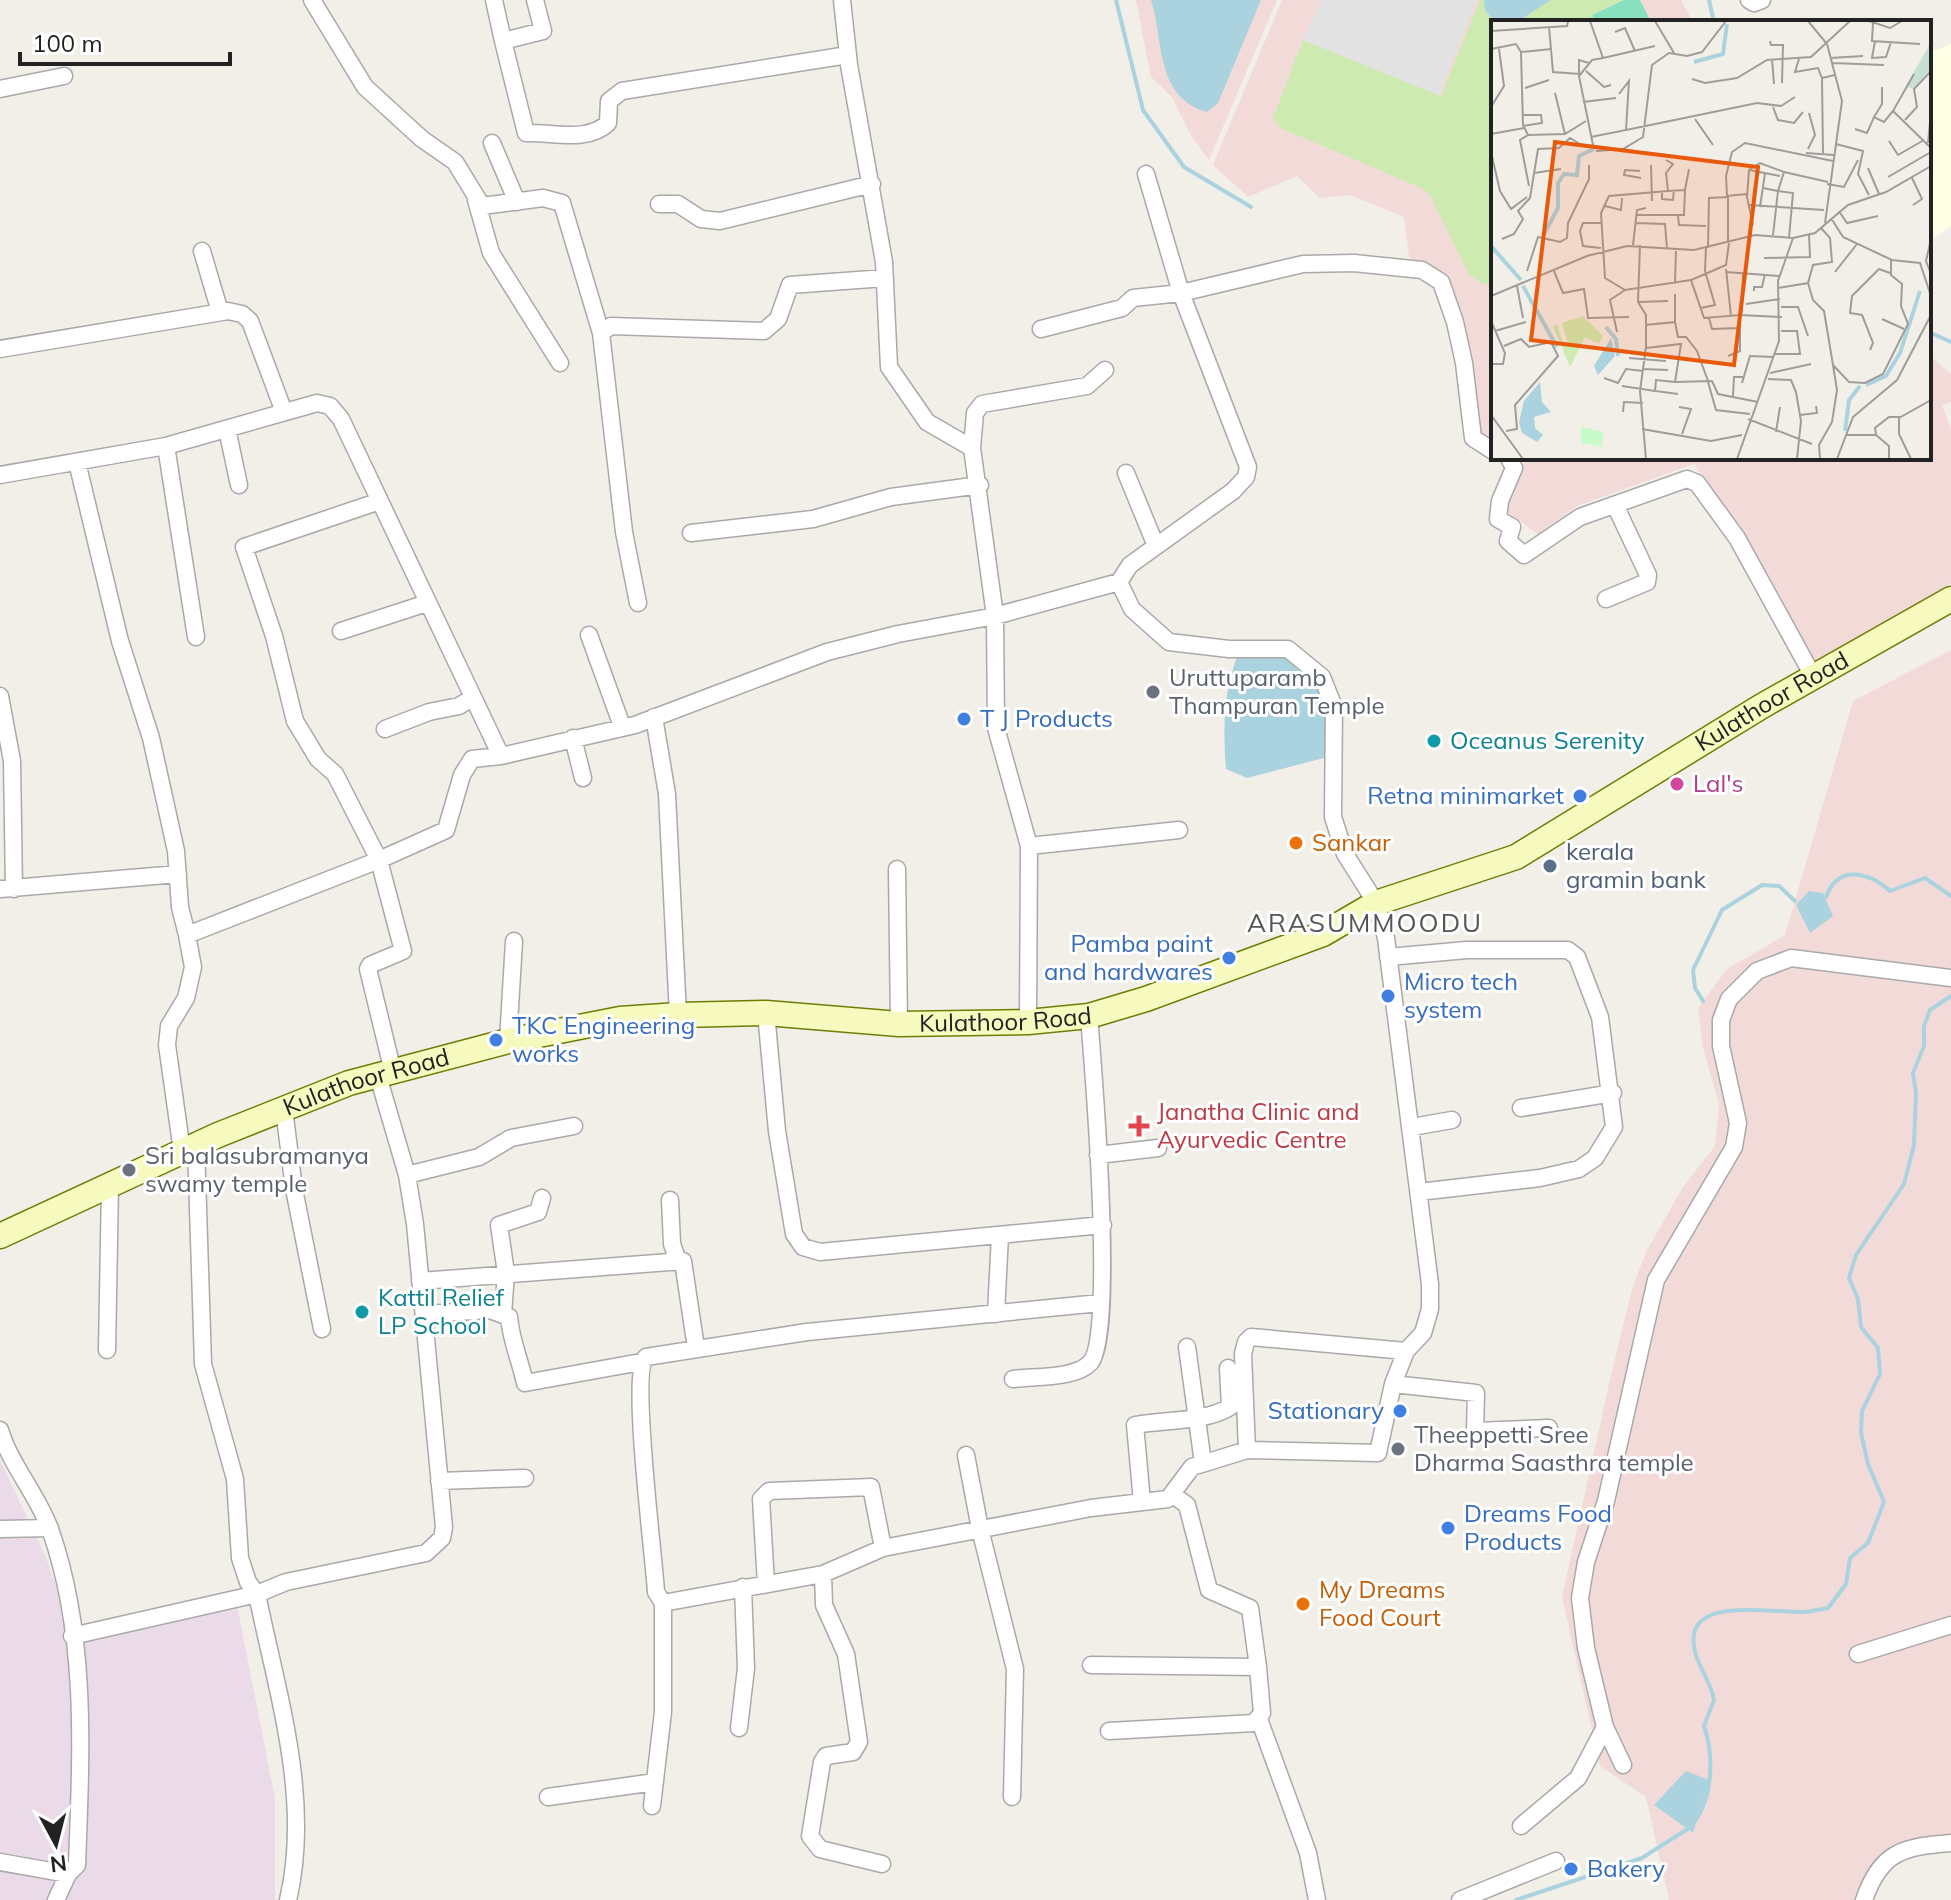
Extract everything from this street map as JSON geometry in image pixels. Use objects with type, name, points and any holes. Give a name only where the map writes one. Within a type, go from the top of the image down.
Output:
[{"type":"main road","name":"Kulathoor Road","points":[[0,1236],[189,1148],[349,1083],[508,1041],[620,1019],[678,1015],[766,1013],[899,1024],[1028,1022],[1089,1016],[1323,934],[1376,903],[1516,857],[1813,676],[1951,599]]},
{"type":"street","points":[[312,0],[365,87],[422,139],[455,162],[471,184],[491,253],[560,363]]},
{"type":"street","points":[[494,0],[526,133],[564,137],[601,130],[608,123],[609,101],[622,91],[848,55]]},
{"type":"street","points":[[503,41],[543,31],[535,0]]},
{"type":"street","points":[[842,0],[848,55],[872,184],[885,278],[889,367],[927,422],[972,448]]},
{"type":"street","points":[[1749,0],[1754,3],[1762,0]]},
{"type":"street","points":[[0,89],[64,76]]},
{"type":"street","points":[[492,143],[517,202]]},
{"type":"street","points":[[187,935],[379,860],[446,830],[462,775],[472,759],[501,756],[654,717],[827,652],[898,634],[995,616],[1119,582],[1130,565],[1233,491],[1246,477],[1248,467],[1181,293],[1146,174]]},
{"type":"street","points":[[659,204],[678,204],[701,219],[720,221],[872,184]]},
{"type":"street","points":[[476,200],[490,206],[543,198],[562,203],[601,333],[624,532],[638,603]]},
{"type":"street","points":[[202,251],[220,312]]},
{"type":"street","points":[[1041,329],[1122,308],[1133,298],[1181,293],[1303,264],[1354,263],[1422,270],[1441,282],[1455,322],[1464,363],[1473,438],[1491,450]]},
{"type":"street","points":[[601,333],[611,326],[764,331],[778,319],[790,285],[885,278]]},
{"type":"street","points":[[0,349],[220,312],[242,314],[250,321],[284,412]]},
{"type":"street","points":[[1028,1022],[1029,846],[996,728],[995,616],[980,485],[972,448],[975,413],[982,404],[1087,386],[1105,370]]},
{"type":"street","points":[[0,475],[166,446],[317,403],[330,406],[341,419],[377,502],[501,756]]},
{"type":"street","points":[[227,429],[239,485]]},
{"type":"street","points":[[166,446],[196,637]]},
{"type":"street","points":[[1510,460],[1514,468],[1500,501],[1498,519],[1512,527],[1508,541],[1524,555],[1580,517],[1687,479],[1697,483],[1737,538],[1813,676]]},
{"type":"street","points":[[77,462],[120,641],[151,738],[176,851],[193,967],[186,998],[169,1026],[167,1045],[189,1148],[203,1364],[235,1479],[240,1558],[248,1582],[257,1594],[295,1783],[293,1881],[288,1900]]},
{"type":"street","points":[[1126,473],[1156,546]]},
{"type":"street","points":[[691,533],[813,519],[891,497],[980,485]]},
{"type":"street","points":[[72,1636],[257,1594],[286,1582],[426,1553],[442,1538],[444,1527],[424,1314],[407,1175],[368,969],[370,965],[403,951],[379,860],[335,774],[318,759],[295,721],[274,636],[244,547],[377,502]]},
{"type":"street","points":[[1606,599],[1647,582],[1648,575],[1615,505]]},
{"type":"street","points":[[663,1603],[823,1574],[883,1548],[1091,1508],[1168,1499],[1185,1473],[1203,1463],[1247,1450],[1378,1453],[1393,1384],[1406,1351],[1423,1333],[1430,1309],[1412,1127],[1388,957],[1376,903],[1345,854],[1333,817],[1334,707],[1322,677],[1288,649],[1229,649],[1169,642],[1132,609],[1119,582]]},
{"type":"street","points":[[341,631],[427,603]]},
{"type":"street","points":[[589,635],[622,726]]},
{"type":"street","points":[[0,696],[12,761],[7,889],[178,874]]},
{"type":"street","points":[[385,729],[429,712],[459,706],[472,698]]},
{"type":"street","points":[[654,717],[667,794],[678,1015]]},
{"type":"street","points":[[573,738],[583,778]]},
{"type":"street","points":[[1029,846],[1179,830]]},
{"type":"street","points":[[897,869],[899,1024]]},
{"type":"street","points":[[508,1041],[514,941]]},
{"type":"street","points":[[1388,957],[1467,950],[1568,950],[1577,957],[1600,1017],[1613,1093],[1614,1127],[1589,1164],[1540,1178],[1419,1192]]},
{"type":"street","points":[[1623,1765],[1605,1727],[1586,1648],[1581,1589],[1606,1501],[1656,1280],[1734,1147],[1738,1123],[1720,1040],[1726,1004],[1757,971],[1791,958],[1945,977]]},
{"type":"street","points":[[766,1013],[777,1131],[794,1234],[803,1247],[820,1252],[1103,1225]]},
{"type":"street","points":[[1013,1379],[1073,1372],[1095,1358],[1103,1225],[1089,1016]]},
{"type":"street","points":[[1521,1108],[1613,1093]]},
{"type":"street","points":[[284,1109],[294,1189],[322,1329]]},
{"type":"street","points":[[1412,1127],[1452,1120]]},
{"type":"street","points":[[407,1175],[479,1157],[511,1138],[574,1126]]},
{"type":"street","points":[[1098,1155],[1158,1148]]},
{"type":"street","points":[[107,1350],[110,1186]]},
{"type":"street","points":[[503,1314],[506,1273],[499,1225],[538,1212],[542,1198]]},
{"type":"street","points":[[670,1200],[672,1244],[678,1261]]},
{"type":"street","points":[[996,1314],[1000,1235]]},
{"type":"street","points":[[420,1281],[683,1261],[696,1348]]},
{"type":"street","points":[[424,1314],[490,1310],[509,1317],[511,1343],[521,1364],[525,1383],[641,1362],[657,1353],[807,1332],[1100,1303]]},
{"type":"street","points":[[1247,1450],[1243,1354],[1251,1337],[1406,1351]]},
{"type":"street","points":[[1187,1347],[1203,1463]]},
{"type":"street","points":[[641,1362],[642,1418],[656,1592],[663,1603],[663,1712],[652,1806]]},
{"type":"street","points":[[1142,1502],[1135,1425],[1169,1418],[1199,1418],[1230,1407],[1228,1368]]},
{"type":"street","points":[[1393,1384],[1476,1393],[1475,1431],[1549,1428]]},
{"type":"street","points":[[0,1430],[7,1452],[50,1528],[72,1636],[82,1716],[77,1865],[68,1874],[56,1900]]},
{"type":"street","points":[[966,1455],[980,1529],[1015,1669],[1012,1797]]},
{"type":"street","points":[[439,1481],[525,1478]]},
{"type":"street","points":[[766,1584],[761,1499],[769,1491],[866,1484],[874,1492],[879,1546],[883,1548]]},
{"type":"street","points":[[1109,1731],[1246,1725],[1259,1719],[1262,1713],[1250,1608],[1209,1590],[1187,1505],[1173,1495]]},
{"type":"street","points":[[0,1529],[50,1528]]},
{"type":"street","points":[[823,1574],[824,1605],[846,1654],[859,1742],[853,1752],[826,1756],[822,1762],[810,1836],[820,1849],[882,1864]]},
{"type":"street","points":[[739,1728],[746,1668],[743,1587]]},
{"type":"street","points":[[1858,1654],[1951,1625]]},
{"type":"street","points":[[1091,1665],[1258,1667]]},
{"type":"street","points":[[1259,1719],[1308,1853],[1317,1900]]},
{"type":"street","points":[[1521,1826],[1578,1778],[1605,1727]]},
{"type":"street","points":[[548,1797],[655,1782]]},
{"type":"street","points":[[1864,1900],[1878,1868],[1888,1858],[1906,1849],[1951,1843]]},
{"type":"street","points":[[1460,1900],[1556,1861]]},
{"type":"street","points":[[0,1862],[68,1874]]},
{"type":"shaded area","points":[[1136,0],[1277,0],[1209,160],[1192,137],[1172,97],[1151,77]]},
{"type":"shaded area","points":[[1282,0],[1681,0],[1692,20],[1491,20],[1491,444],[1480,439],[1441,273],[1409,257],[1404,217],[1350,195],[1320,198],[1297,176],[1248,197],[1213,165]]},
{"type":"shaded area","points":[[1321,0],[1476,0],[1439,95],[1303,40]]},
{"type":"shaded area","points":[[1951,44],[1951,226],[1931,240],[1931,52]]},
{"type":"shaded area","points":[[1931,357],[1951,374],[1951,402],[1942,405],[1951,429],[1951,583],[1816,666],[1760,561],[1694,464],[1577,506],[1538,534],[1502,508],[1526,460],[1931,460]]},
{"type":"shaded area","points":[[1951,650],[1951,1846],[1886,1863],[1874,1900],[1669,1900],[1646,1797],[1600,1766],[1562,1597],[1609,1384],[1632,1289],[1646,1252],[1683,1187],[1715,1146],[1719,1104],[1703,1048],[1698,1008],[1727,969],[1785,935],[1853,701]]},
{"type":"shaded area","points":[[0,1460],[45,1555],[64,1608],[68,1637],[237,1605],[275,1799],[275,1900],[0,1900]]},
{"type":"green space","points":[[1480,0],[1484,0],[1485,10],[1493,20],[1491,283],[1483,284],[1469,275],[1430,195],[1424,189],[1280,128],[1273,118],[1303,40],[1441,96]]},
{"type":"green space","points":[[1551,0],[1624,0],[1592,15],[1594,20],[1520,20]]},
{"type":"green space","points":[[1624,0],[1640,0],[1650,20],[1594,20],[1592,15]]},
{"type":"water","points":[[1151,0],[1261,0],[1218,103],[1207,112],[1190,105],[1170,81],[1164,66]]},
{"type":"water","points":[[1484,0],[1551,0],[1520,20],[1493,20],[1485,10]]},
{"type":"water","points":[[1237,657],[1287,657],[1310,673],[1326,700],[1330,716],[1329,745],[1324,758],[1247,778],[1226,769],[1225,712]]},
{"type":"water","points":[[1809,891],[1823,893],[1833,916],[1810,933],[1796,905]]},
{"type":"water","points":[[1686,1771],[1709,1780],[1693,1833],[1654,1805]]},
{"type":"waterway","points":[[1116,0],[1143,110],[1184,167],[1251,207]]},
{"type":"waterway","points":[[1709,0],[1714,20]]},
{"type":"waterway","points":[[1931,333],[1951,342]]},
{"type":"waterway","points":[[1826,897],[1838,879],[1855,874],[1873,879],[1890,891],[1925,878],[1951,896]]},
{"type":"waterway","points":[[1703,1001],[1695,988],[1693,970],[1722,910],[1762,885],[1779,886],[1795,901]]},
{"type":"waterway","points":[[1695,1821],[1708,1788],[1710,1762],[1704,1726],[1714,1700],[1695,1652],[1694,1634],[1699,1623],[1725,1611],[1803,1612],[1828,1608],[1846,1584],[1850,1558],[1868,1543],[1884,1502],[1868,1464],[1861,1433],[1862,1411],[1880,1374],[1878,1348],[1861,1327],[1858,1299],[1849,1278],[1856,1255],[1904,1184],[1914,1145],[1916,1093],[1913,1073],[1924,1046],[1924,1026],[1930,1010],[1951,996]]},
{"type":"waterway","points":[[1516,1900],[1642,1858],[1689,1828]]},
{"type":"place","name":"Uruttuparamb Thampuran Temple","points":[[1153,692]]},
{"type":"place","name":"T J Products","points":[[964,719]]},
{"type":"place","name":"Oceanus Serenity","points":[[1434,741]]},
{"type":"place","name":"Lal's","points":[[1677,784]]},
{"type":"place","name":"Retna minimarket","points":[[1580,796]]},
{"type":"place","name":"Sankar","points":[[1296,843]]},
{"type":"place","name":"kerala gramin bank","points":[[1550,866]]},
{"type":"place","name":"Pamba paint and hardwares","points":[[1229,958]]},
{"type":"place","name":"Micro tech system","points":[[1388,996]]},
{"type":"place","name":"TKC Engineering works","points":[[496,1040]]},
{"type":"place","name":"Janatha Clinic and Ayurvedic Centre","points":[[1139,1126]]},
{"type":"place","name":"Sri balasubramanya swamy temple","points":[[129,1170]]},
{"type":"place","name":"Kattil Relief LP School","points":[[362,1312]]},
{"type":"place","name":"Stationary","points":[[1400,1411]]},
{"type":"place","name":"Theeppetti Sree Dharma Saasthra temple","points":[[1398,1449]]},
{"type":"place","name":"Dreams Food Products","points":[[1448,1528]]},
{"type":"place","name":"My Dreams Food Court","points":[[1303,1604]]},
{"type":"place","name":"Bakery","points":[[1571,1869]]},
{"type":"district","name":"ARASUMMOODU","points":[[1365,923]]}]
